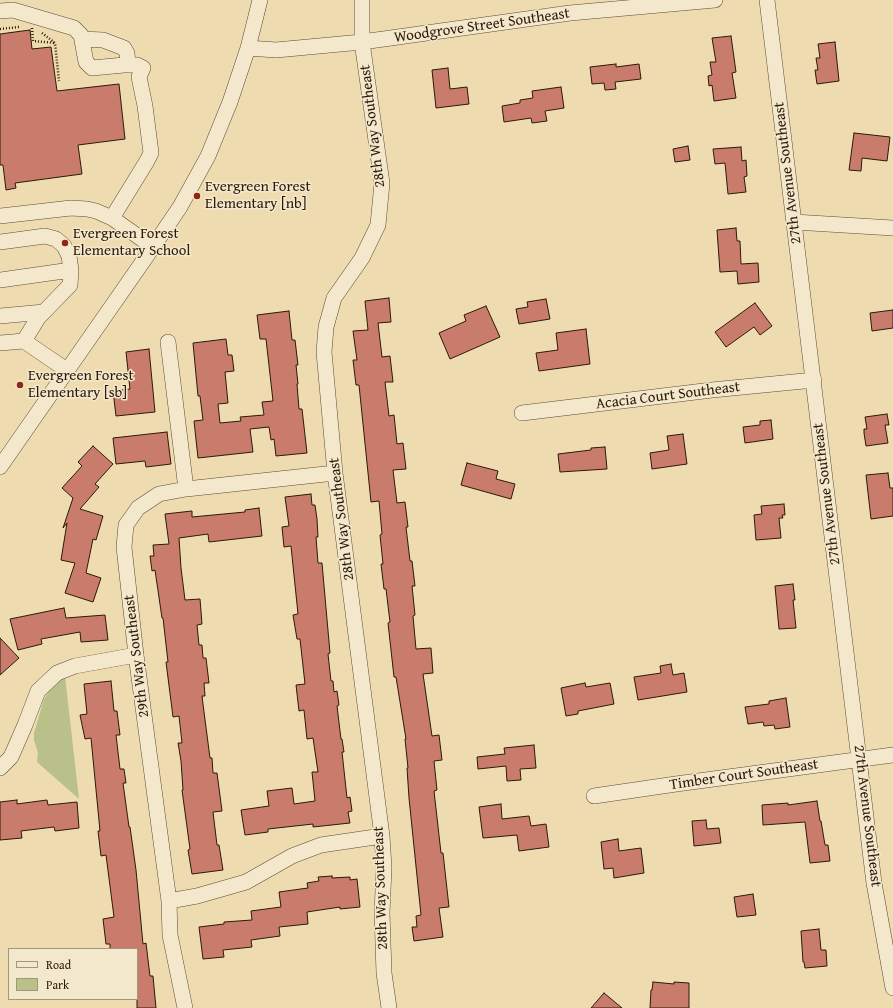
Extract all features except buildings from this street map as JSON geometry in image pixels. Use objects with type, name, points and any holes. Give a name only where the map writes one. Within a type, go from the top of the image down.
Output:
[{"type":"street","points":[[0,466],[68,371],[180,207],[208,156],[230,102],[248,48],[260,0]]},
{"type":"street","name":"28th Way Southeast","points":[[362,0],[362,42],[382,183],[378,225],[362,258],[334,298],[326,327],[324,352],[335,473],[382,836],[384,868],[382,913],[384,973],[389,1008]]},
{"type":"street","name":"Woodgrove Street Southeast","points":[[248,48],[276,50],[362,42],[569,7],[715,0]]},
{"type":"street","name":"27th Avenue Southeast","points":[[767,0],[874,883],[893,988]]},
{"type":"street","points":[[0,11],[13,10],[74,28],[81,35],[86,62],[92,68],[128,65],[137,65],[143,68],[139,77],[145,106],[151,153],[147,162],[112,218]]},
{"type":"street","points":[[82,39],[103,40],[124,48],[127,53],[128,65]]},
{"type":"street","points":[[0,216],[71,208],[96,210],[112,218],[153,247]]},
{"type":"street","points":[[794,222],[893,228]]},
{"type":"street","points":[[0,242],[45,236],[56,239],[64,246],[69,256],[71,270],[70,285],[38,318],[24,341]]},
{"type":"street","points":[[0,280],[71,270]]},
{"type":"street","points":[[0,316],[44,312]]},
{"type":"street","points":[[0,344],[24,341],[68,371]]},
{"type":"street","points":[[168,342],[186,489]]},
{"type":"street","name":"Acacia Court Southeast","points":[[522,413],[704,391],[814,380]]},
{"type":"street","name":"29th Way Southeast","points":[[185,1008],[170,935],[169,901],[136,655],[124,547],[126,525],[138,508],[159,494],[186,489],[335,473]]},
{"type":"street","points":[[0,768],[11,757],[38,691],[57,673],[75,666],[136,655]]},
{"type":"street","name":"Timber Court Southeast","points":[[594,796],[893,755]]},
{"type":"street","points":[[169,901],[197,896],[246,882],[292,856],[321,845],[382,836]]},
{"type":"path","points":[[0,29],[24,26]]},
{"type":"path","points":[[55,43],[33,41],[31,26],[55,43],[59,80]]},
{"type":"green space","points":[[65,676],[79,799],[37,762],[38,753],[34,740],[34,733],[44,699],[54,684]]},
{"type":"place","name":"Evergreen Forest Elementary [nb]","points":[[197,196]]},
{"type":"place","name":"Evergreen Forest Elementary School","points":[[65,243]]},
{"type":"place","name":"Evergreen Forest Elementary [sb]","points":[[20,385]]}]
